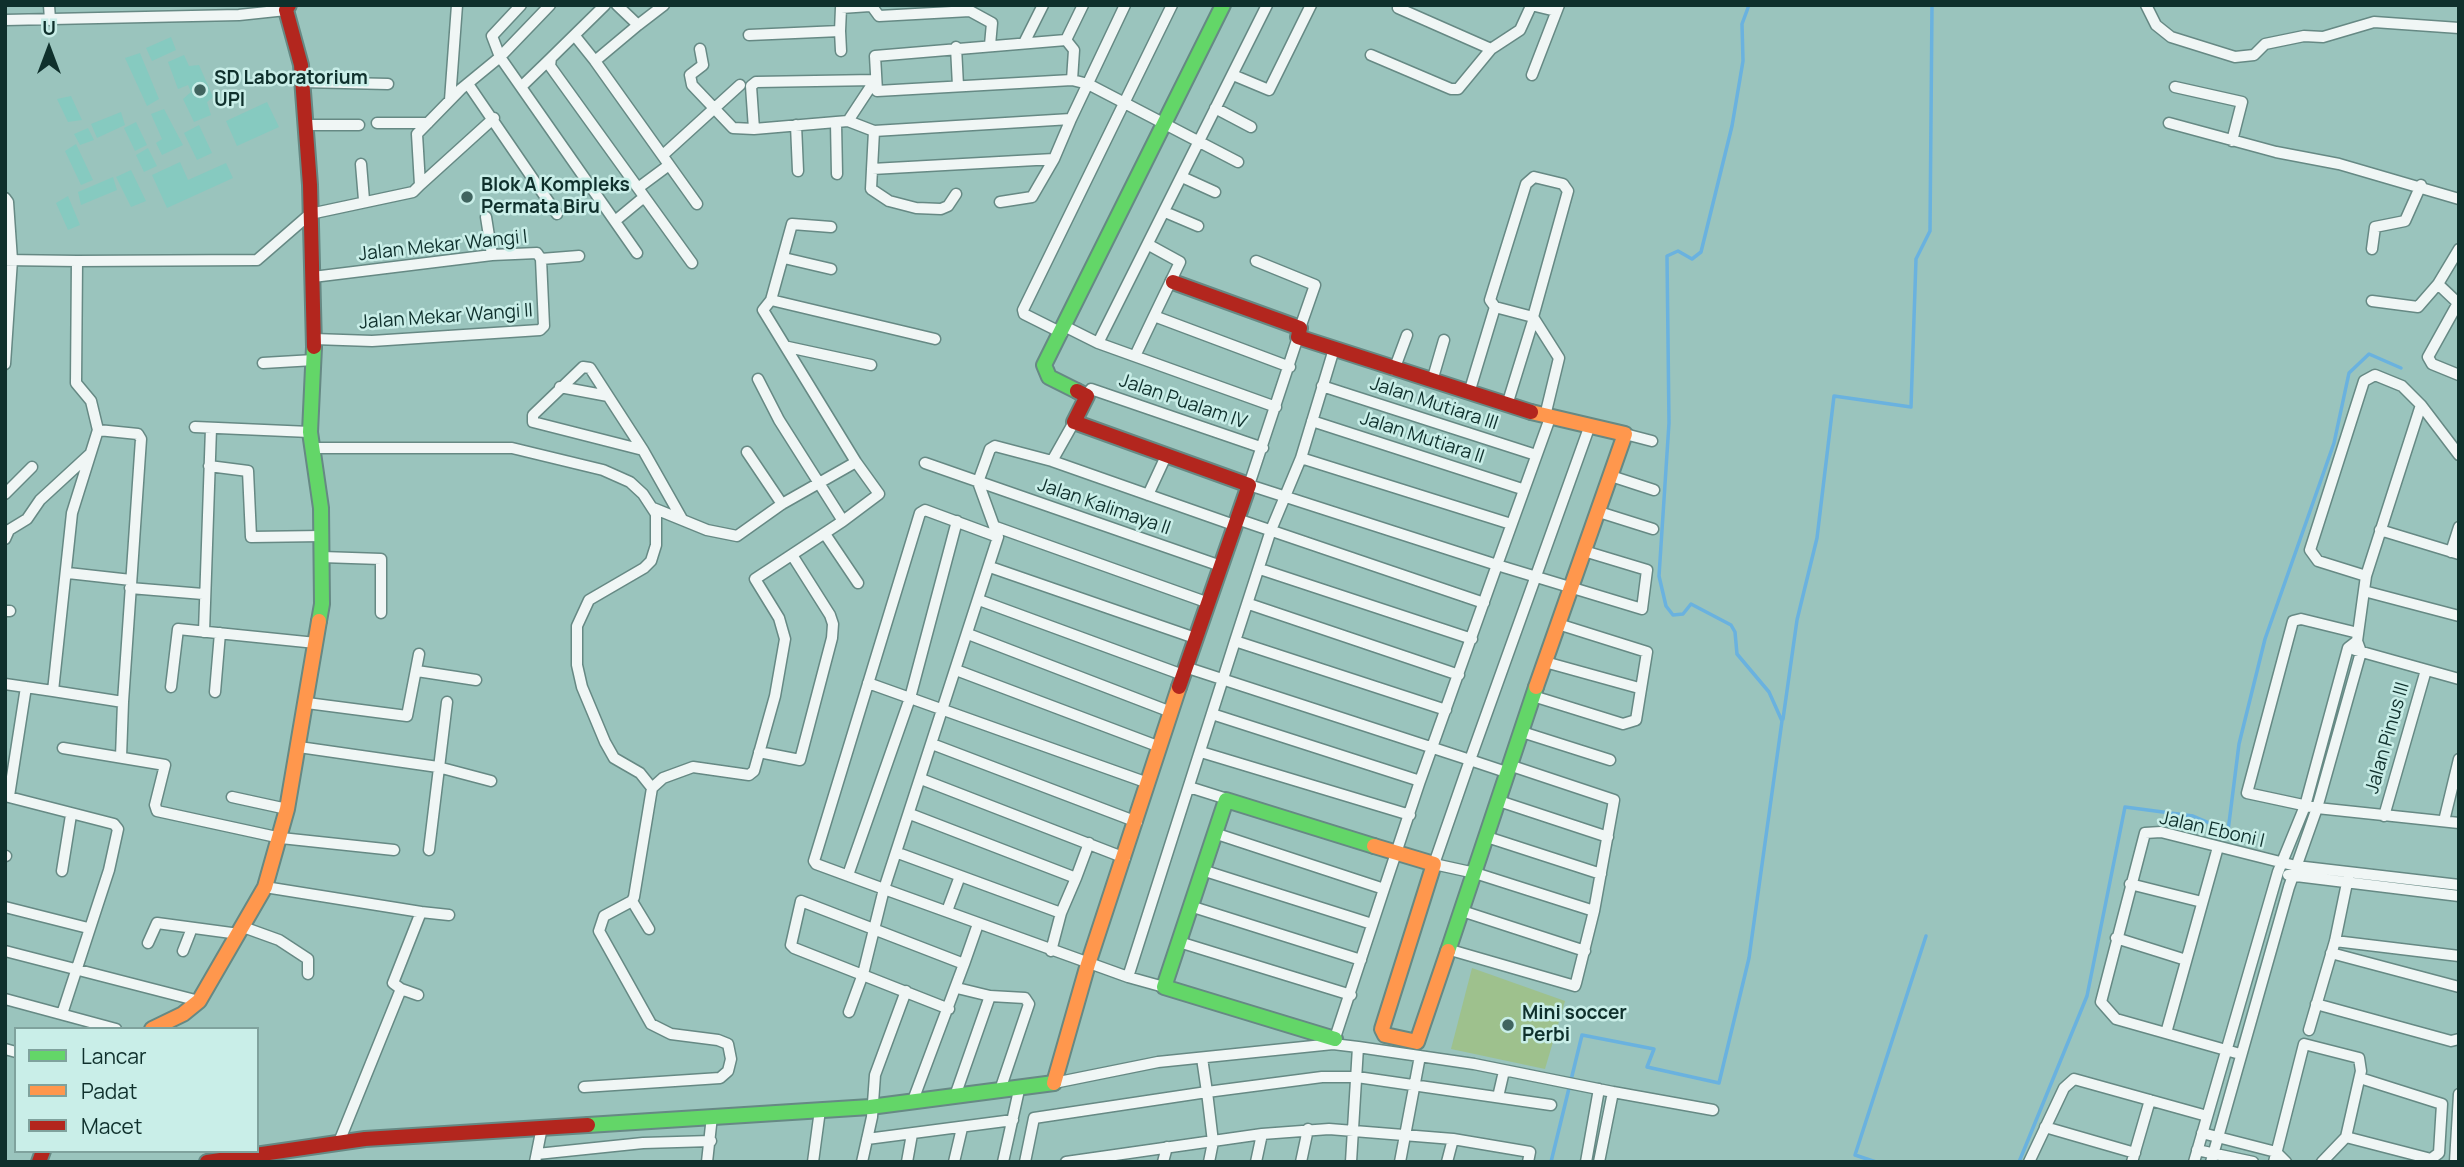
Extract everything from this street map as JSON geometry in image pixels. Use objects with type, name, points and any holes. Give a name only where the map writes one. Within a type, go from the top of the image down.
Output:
[{"type":"street","points":[[49,5],[50,20]]},
{"type":"street","points":[[521,5],[492,36],[500,57],[637,253]]},
{"type":"street","points":[[420,185],[415,140],[417,134],[450,100],[500,57],[550,5]]},
{"type":"street","points":[[521,87],[605,5]]},
{"type":"street","points":[[617,5],[639,25]]},
{"type":"street","points":[[595,61],[664,5]]},
{"type":"street","points":[[1025,41],[1043,5]]},
{"type":"street","points":[[1066,40],[1083,5]]},
{"type":"street","points":[[1000,202],[1032,197],[1054,159],[1125,5]]},
{"type":"street","points":[[1172,5],[1126,104],[1023,310],[1024,314],[1276,407]]},
{"type":"street","points":[[1052,461],[1089,392],[1046,373],[1045,365],[1223,5]]},
{"type":"street","points":[[1098,342],[1149,245],[1267,5]]},
{"type":"street","points":[[1233,75],[1267,91],[1271,89],[1311,5]]},
{"type":"street","points":[[1371,55],[1455,90],[1460,88],[1491,49],[1518,32],[1531,5],[1558,8],[1532,75]]},
{"type":"street","points":[[2146,5],[2156,25],[2171,37],[2235,57],[2254,55],[2265,44],[2304,36],[2323,37],[2374,22],[2459,28]]},
{"type":"street","points":[[841,51],[841,6],[870,6],[879,16],[970,11],[992,23],[990,45]]},
{"type":"street","points":[[450,100],[458,7]]},
{"type":"street","points":[[5,20],[239,15],[288,8],[302,82],[313,277],[314,360],[310,432],[322,557],[322,604],[307,703],[281,838],[265,887],[199,1001],[183,1014],[156,1027]]},
{"type":"street","points":[[1398,8],[1491,49]]},
{"type":"street","points":[[749,34],[841,31]]},
{"type":"street","points":[[575,36],[697,204]]},
{"type":"street","points":[[1066,40],[1025,41],[876,55],[876,80],[879,92],[1072,80],[1088,84],[1238,162]]},
{"type":"street","points":[[1066,40],[1074,50],[1072,80]]},
{"type":"street","points":[[956,47],[958,86]]},
{"type":"street","points":[[700,49],[703,65],[692,72],[690,80],[734,129],[848,121],[874,131],[1072,119]]},
{"type":"street","points":[[551,58],[552,69],[692,263]]},
{"type":"street","points":[[848,121],[876,80]]},
{"type":"street","points":[[754,129],[751,86],[756,82],[876,80]]},
{"type":"street","points":[[302,82],[388,84]]},
{"type":"street","points":[[468,84],[494,118],[557,214]]},
{"type":"street","points":[[663,155],[740,85]]},
{"type":"street","points":[[2175,87],[2242,102],[2232,141]]},
{"type":"street","points":[[1215,108],[1251,127]]},
{"type":"street","points":[[9,260],[257,260],[310,214],[363,200],[408,194],[494,118]]},
{"type":"street","points":[[377,124],[428,123]]},
{"type":"street","points":[[836,123],[837,174]]},
{"type":"street","points":[[2169,123],[2232,141],[2328,161],[2421,185],[2459,199]]},
{"type":"street","points":[[306,125],[359,125]]},
{"type":"street","points":[[796,125],[798,171]]},
{"type":"street","points":[[874,131],[871,189],[889,201],[941,209],[948,206],[956,194]]},
{"type":"street","points":[[872,169],[1054,159]]},
{"type":"street","points":[[361,164],[363,200]]},
{"type":"street","points":[[615,221],[669,165]]},
{"type":"street","points":[[1182,177],[1215,192]]},
{"type":"street","points":[[1469,393],[1494,307],[1490,298],[1528,180],[1534,177],[1563,184],[1568,191],[1567,197],[1507,405]]},
{"type":"street","points":[[2372,249],[2375,228],[2405,221],[2421,185]]},
{"type":"street","points":[[5,198],[8,202],[9,260],[5,364]]},
{"type":"street","points":[[1165,212],[1198,226]]},
{"type":"street","points":[[486,217],[492,256]]},
{"type":"street","points":[[649,929],[632,901],[652,788],[663,778],[693,767],[749,775],[754,771],[775,696],[785,639],[779,618],[755,579],[825,534],[879,494],[856,462],[763,310],[771,300],[793,222],[831,227]]},
{"type":"street","points":[[1135,356],[1173,282],[1180,260],[1149,245]]},
{"type":"street","points":[[2372,301],[2418,307],[2438,284],[2458,251]]},
{"type":"street","name":"Jalan Mekar Wangi I","points":[[313,277],[537,253],[541,259],[541,290]]},
{"type":"street","points":[[541,259],[579,256]]},
{"type":"street","points":[[784,258],[831,269]]},
{"type":"street","points":[[53,691],[68,573],[72,513],[98,430],[94,407],[76,383],[77,261]]},
{"type":"street","points":[[1054,1083],[1088,964],[1137,822],[1147,783],[1218,565],[1262,448],[1315,285],[1256,261]]},
{"type":"street","points":[[1173,282],[1299,332],[1334,349],[1394,370],[1547,417],[1652,441]]},
{"type":"street","points":[[2438,284],[2458,303],[2428,357],[2432,363],[2459,375]]},
{"type":"street","name":"Jalan Mekar Wangi II","points":[[314,339],[372,341],[542,330],[541,290]]},
{"type":"street","points":[[771,300],[935,339]]},
{"type":"street","points":[[1334,1041],[1395,853],[1472,639],[1547,417],[1559,358],[1533,319],[1494,307]]},
{"type":"street","points":[[1154,316],[1290,367]]},
{"type":"street","points":[[1394,370],[1407,335]]},
{"type":"street","points":[[1432,381],[1444,340]]},
{"type":"street","points":[[788,347],[871,365]]},
{"type":"street","points":[[1128,977],[1223,676],[1260,569],[1270,530],[1301,458],[1334,349]]},
{"type":"street","points":[[263,363],[314,360]]},
{"type":"street","points":[[643,450],[533,422],[533,415],[560,387],[583,367],[587,367],[643,450],[682,519]]},
{"type":"street","points":[[2365,576],[2318,561],[2310,550],[2364,381],[2369,376],[2386,377],[2402,386],[2421,405],[2459,455]]},
{"type":"street","points":[[758,379],[843,521]]},
{"type":"street","name":"Jalan Mutiara III","points":[[1322,386],[1536,455]]},
{"type":"street","points":[[560,387],[608,396]]},
{"type":"street","name":"Jalan Pualam IV","points":[[1089,392],[1262,448]]},
{"type":"street","points":[[2213,1158],[2240,1054],[2361,652],[2357,637],[2365,576],[2421,405]]},
{"type":"street","name":"Jalan Mutiara II","points":[[1312,421],[1522,489]]},
{"type":"street","points":[[1074,422],[1249,485],[1571,589],[1642,609],[1647,570],[1584,551]]},
{"type":"street","points":[[1590,425],[1434,864],[1383,1034],[1417,1042],[1447,948],[1511,770],[1533,696],[1625,434]]},
{"type":"street","points":[[195,427],[310,432]]},
{"type":"street","points":[[204,632],[203,594],[211,428]]},
{"type":"street","points":[[98,430],[138,434],[141,439],[121,757]]},
{"type":"street","points":[[849,1012],[863,974],[884,889],[990,567],[997,532],[978,482],[990,449],[995,446],[1052,461],[1148,495],[1270,530],[1484,603]]},
{"type":"street","points":[[312,448],[512,448],[603,470],[630,482],[653,508],[657,524],[651,561],[644,568],[589,600],[577,626],[576,643],[582,687],[605,742],[614,758],[639,773],[652,788]]},
{"type":"street","points":[[747,452],[782,504]]},
{"type":"street","points":[[5,539],[10,529],[27,519],[40,500],[90,454]]},
{"type":"street","points":[[1148,495],[1166,456]]},
{"type":"street","points":[[1301,458],[1511,524]]},
{"type":"street","points":[[653,508],[726,536],[737,536],[782,504],[856,462]]},
{"type":"street","name":"Jalan Kalimaya II","points":[[925,463],[1218,565]]},
{"type":"street","points":[[209,466],[248,471],[249,534],[253,538],[321,536]]},
{"type":"street","points":[[5,494],[32,467]]},
{"type":"street","points":[[1611,476],[1654,490]]},
{"type":"street","points":[[1206,602],[997,532],[925,510],[920,513],[814,861],[1088,964],[1334,1041],[1713,1110]]},
{"type":"street","points":[[1599,512],[1653,529]]},
{"type":"street","points":[[848,875],[910,698],[957,521]]},
{"type":"street","points":[[2380,530],[2455,553],[2459,527]]},
{"type":"street","points":[[825,534],[858,583]]},
{"type":"street","points":[[759,752],[800,760],[832,638],[833,624],[830,615],[792,555]]},
{"type":"street","points":[[322,557],[381,559],[381,613]]},
{"type":"street","points":[[990,567],[1195,638]]},
{"type":"street","points":[[1260,569],[1472,639]]},
{"type":"street","points":[[68,573],[203,594]]},
{"type":"street","points":[[2364,591],[2459,615]]},
{"type":"street","points":[[979,600],[1184,671],[1223,676],[1471,760],[1614,800],[1594,911],[1575,986],[1447,948]]},
{"type":"street","points":[[1248,604],[1459,675]]},
{"type":"street","points":[[2357,637],[2301,619],[2293,621],[2247,793],[2316,808],[2459,822]]},
{"type":"street","points":[[1533,696],[1627,725],[1636,720],[1639,688],[1647,652],[1559,624]]},
{"type":"street","points":[[171,687],[178,629],[316,643]]},
{"type":"street","points":[[215,692],[220,633]]},
{"type":"street","points":[[968,634],[1171,712]]},
{"type":"street","points":[[2194,1162],[2225,1048],[2280,867],[2305,806],[2348,648],[2357,637]]},
{"type":"street","points":[[1235,641],[1446,710]]},
{"type":"street","points":[[2348,648],[2459,679]]},
{"type":"street","points":[[307,703],[407,716],[419,654]]},
{"type":"street","points":[[1545,662],[1639,688]]},
{"type":"street","points":[[956,670],[1160,747]]},
{"type":"street","name":"Jalan Pinus III","points":[[2384,816],[2426,670]]},
{"type":"street","points":[[417,671],[476,680]]},
{"type":"street","points":[[868,683],[1147,783]]},
{"type":"street","points":[[5,684],[123,702]]},
{"type":"street","points":[[26,687],[7,796],[71,815],[114,824],[118,829],[109,870],[62,1014]]},
{"type":"street","points":[[429,850],[447,702]]},
{"type":"street","points":[[1212,714],[1420,781]]},
{"type":"street","points":[[1522,732],[1610,760]]},
{"type":"street","points":[[932,744],[1137,822]]},
{"type":"street","points":[[299,747],[438,766],[491,781]]},
{"type":"street","points":[[63,748],[165,765],[155,805],[157,811],[281,838],[394,850]]},
{"type":"street","points":[[1201,752],[1410,815]]},
{"type":"street","points":[[2444,821],[2459,759]]},
{"type":"street","points":[[921,779],[1125,858]]},
{"type":"street","points":[[1189,786],[1395,853],[1475,873],[1594,911]]},
{"type":"street","points":[[232,797],[287,809]]},
{"type":"street","points":[[1164,988],[1227,799]]},
{"type":"street","points":[[1499,801],[1608,837]]},
{"type":"street","points":[[910,814],[1076,878]]},
{"type":"street","points":[[62,871],[71,815]]},
{"type":"street","name":"Jalan Eboni I","points":[[2166,1033],[2116,1019],[2101,1002],[2130,884],[2146,833],[2161,832],[2218,847],[2269,861],[2294,872],[2348,878]]},
{"type":"street","points":[[1214,833],[1384,889]]},
{"type":"street","points":[[1487,837],[1601,874]]},
{"type":"street","points":[[1051,951],[1060,913],[1089,843]]},
{"type":"street","points":[[2218,847],[2166,1033],[2240,1054]]},
{"type":"street","points":[[898,853],[1060,913]]},
{"type":"street","points":[[1202,870],[1372,924]]},
{"type":"street","points":[[947,911],[960,876]]},
{"type":"street","points":[[2348,878],[2459,885]]},
{"type":"street","points":[[2348,878],[2459,896]]},
{"type":"street","points":[[2309,1030],[2335,940],[2348,878]]},
{"type":"street","points":[[2130,884],[2202,902]]},
{"type":"street","points":[[265,887],[449,915]]},
{"type":"street","points":[[584,1087],[720,1078],[728,1071],[731,1059],[728,1044],[719,1040],[671,1034],[652,1024],[640,1009],[599,932],[604,916],[632,901]]},
{"type":"street","points":[[949,1009],[794,948],[791,945],[801,901],[964,964]]},
{"type":"street","points":[[1190,906],[1361,960]]},
{"type":"street","points":[[5,907],[88,928]]},
{"type":"street","points":[[1462,911],[1585,951]]},
{"type":"street","points":[[418,995],[393,983],[421,912]]},
{"type":"street","points":[[148,943],[157,923],[241,930],[279,940],[308,959],[308,974]]},
{"type":"street","points":[[912,1102],[957,988],[978,924]]},
{"type":"street","points":[[183,951],[192,928]]},
{"type":"street","points":[[2116,939],[2186,960]]},
{"type":"street","points":[[2335,940],[2459,956]]},
{"type":"street","points":[[1179,942],[1351,995]]},
{"type":"street","points":[[5,951],[199,1001]]},
{"type":"street","points":[[2331,953],[2459,987]]},
{"type":"street","points":[[957,988],[990,996],[1025,998],[1030,1004],[1000,1090]]},
{"type":"street","points":[[339,1142],[401,989]]},
{"type":"street","points":[[862,1162],[875,1075],[906,990]]},
{"type":"street","points":[[955,1096],[990,996]]},
{"type":"street","points":[[5,999],[109,1027]]},
{"type":"street","points":[[2316,1004],[2451,1041],[2459,1039]]},
{"type":"street","points":[[207,1162],[339,1142],[741,1113],[819,1116],[871,1112],[912,1102],[955,1096],[1000,1090],[1018,1092],[1158,1062],[1202,1061],[1334,1041]]},
{"type":"street","points":[[2202,1133],[2280,1160],[2304,1044],[2355,1055],[2361,1063],[2360,1078],[2346,1137],[2322,1162]]},
{"type":"street","points":[[1351,1162],[1358,1047]]},
{"type":"street","points":[[1400,1162],[1420,1056]]},
{"type":"street","points":[[1202,1061],[1213,1142],[1209,1162]]},
{"type":"street","points":[[1498,1097],[1504,1071]]},
{"type":"street","points":[[1025,1162],[1034,1118],[1206,1089],[1322,1077],[1357,1077],[1551,1105]]},
{"type":"street","points":[[2346,1137],[2431,1159],[2438,1153],[2442,1104],[2360,1078]]},
{"type":"street","points":[[2029,1162],[2064,1088],[2074,1079],[2207,1116]]},
{"type":"street","points":[[1586,1162],[1599,1089]]},
{"type":"street","points":[[1003,1162],[1018,1092]]},
{"type":"street","points":[[1599,1162],[1613,1092]]},
{"type":"street","points":[[2455,1162],[2459,1094]]},
{"type":"street","points":[[2045,1128],[2133,1157],[2150,1100]]},
{"type":"street","points":[[707,1162],[712,1116]]},
{"type":"street","points":[[813,1162],[819,1116]]},
{"type":"street","points":[[868,1136],[962,1128],[1013,1117]]},
{"type":"street","points":[[542,1127],[536,1158],[643,1143],[711,1141]]},
{"type":"street","points":[[954,1162],[962,1128]]},
{"type":"street","points":[[1301,1162],[1308,1129]]},
{"type":"street","points":[[1066,1162],[1117,1158],[1167,1147],[1308,1129],[1406,1133],[1453,1139],[1533,1156]]},
{"type":"street","points":[[907,1162],[912,1134]]},
{"type":"street","points":[[1256,1162],[1262,1135]]},
{"type":"street","points":[[1447,1162],[1453,1139]]},
{"type":"street","points":[[1163,1162],[1167,1147]]},
{"type":"street","points":[[2197,1150],[2213,1158],[2253,1162]]},
{"type":"shaded area","name":"SD Laboratorium UPI","points":[[171,37],[176,50],[152,61],[146,48]]},
{"type":"shaded area","name":"SD Laboratorium UPI","points":[[140,53],[159,99],[147,106],[125,58]]},
{"type":"shaded area","name":"SD Laboratorium UPI","points":[[184,55],[189,66],[199,65],[213,97],[207,102],[211,115],[194,122],[183,99],[191,92],[188,85],[178,89],[168,62]]},
{"type":"shaded area","points":[[71,96],[82,120],[68,122],[57,99]]},
{"type":"shaded area","name":"SD Laboratorium UPI","points":[[267,102],[279,127],[237,146],[226,121]]},
{"type":"shaded area","name":"SD Laboratorium UPI","points":[[164,109],[183,145],[162,155],[156,143],[162,139],[151,114]]},
{"type":"shaded area","points":[[121,112],[125,125],[97,138],[91,124]]},
{"type":"shaded area","points":[[136,122],[147,145],[135,151],[124,128]]},
{"type":"shaded area","name":"SD Laboratorium UPI","points":[[199,125],[212,153],[197,160],[184,133]]},
{"type":"shaded area","points":[[88,128],[94,140],[80,145],[74,134]]},
{"type":"shaded area","points":[[76,144],[93,180],[81,185],[65,151]]},
{"type":"shaded area","points":[[148,148],[157,166],[144,172],[136,155]]},
{"type":"shaded area","name":"SD Laboratorium UPI","points":[[180,162],[188,180],[226,163],[233,178],[167,208],[152,175]]},
{"type":"shaded area","points":[[131,170],[146,201],[131,207],[116,177]]},
{"type":"shaded area","points":[[113,177],[117,190],[81,205],[78,192]]},
{"type":"shaded area","points":[[68,196],[80,225],[68,230],[56,203]]},
{"type":"green space","name":"Mini soccer Perbi","points":[[1472,968],[1565,1001],[1545,1069],[1451,1049]]},
{"type":"waterway","points":[[1551,1162],[1582,1035],[1654,1049],[1647,1067],[1719,1083],[1749,958],[1782,721],[1769,692],[1737,654],[1735,632],[1731,625],[1691,604],[1683,614],[1673,615],[1666,606],[1659,576],[1669,423],[1667,256],[1678,251],[1692,259],[1701,252],[1732,126],[1743,61],[1742,24],[1749,5]]},
{"type":"waterway","points":[[1783,719],[1797,620],[1817,538],[1834,396],[1911,407],[1916,259],[1930,231],[1932,5]]},
{"type":"waterway","points":[[2019,1162],[2087,996],[2125,807],[2193,816],[2228,831],[2239,744],[2265,639],[2334,443],[2349,373],[2369,354],[2401,368]]},
{"type":"waterway","points":[[1876,1162],[1855,1155],[1926,936]]},
{"type":"traffic: fast","points":[[1077,391],[1049,377],[1044,365],[1223,5]]},
{"type":"traffic: fast","points":[[314,347],[310,432],[321,508],[322,604],[319,621]]},
{"type":"traffic: fast","points":[[1448,951],[1536,687]]},
{"type":"traffic: fast","points":[[1335,1039],[1164,987],[1226,800],[1374,846]]},
{"type":"traffic: fast","points":[[588,1125],[870,1107],[1054,1083]]},
{"type":"traffic: slow","points":[[1531,412],[1625,434],[1536,687]]},
{"type":"traffic: slow","points":[[156,1027],[183,1014],[199,1001],[265,887],[287,809],[319,621]]},
{"type":"traffic: slow","points":[[1054,1083],[1088,964],[1179,687]]},
{"type":"traffic: slow","points":[[1374,846],[1434,864],[1382,1029],[1385,1035],[1417,1042],[1448,951]]},
{"type":"traffic: jam","points":[[289,5],[286,10],[301,65],[310,185],[314,347]]},
{"type":"traffic: jam","points":[[1173,282],[1300,328],[1298,337],[1531,412]]},
{"type":"traffic: jam","points":[[1077,391],[1087,396],[1074,422],[1249,485],[1179,687]]},
{"type":"traffic: jam","points":[[207,1162],[365,1139],[588,1125]]},
{"type":"traffic: jam","points":[[39,1162],[42,1153]]},
{"type":"place","name":"SD Laboratorium UPI","points":[[200,90]]},
{"type":"place","name":"Blok A Kompleks Permata Biru","points":[[467,197]]},
{"type":"place","name":"Mini soccer Perbi","points":[[1508,1025]]}]
